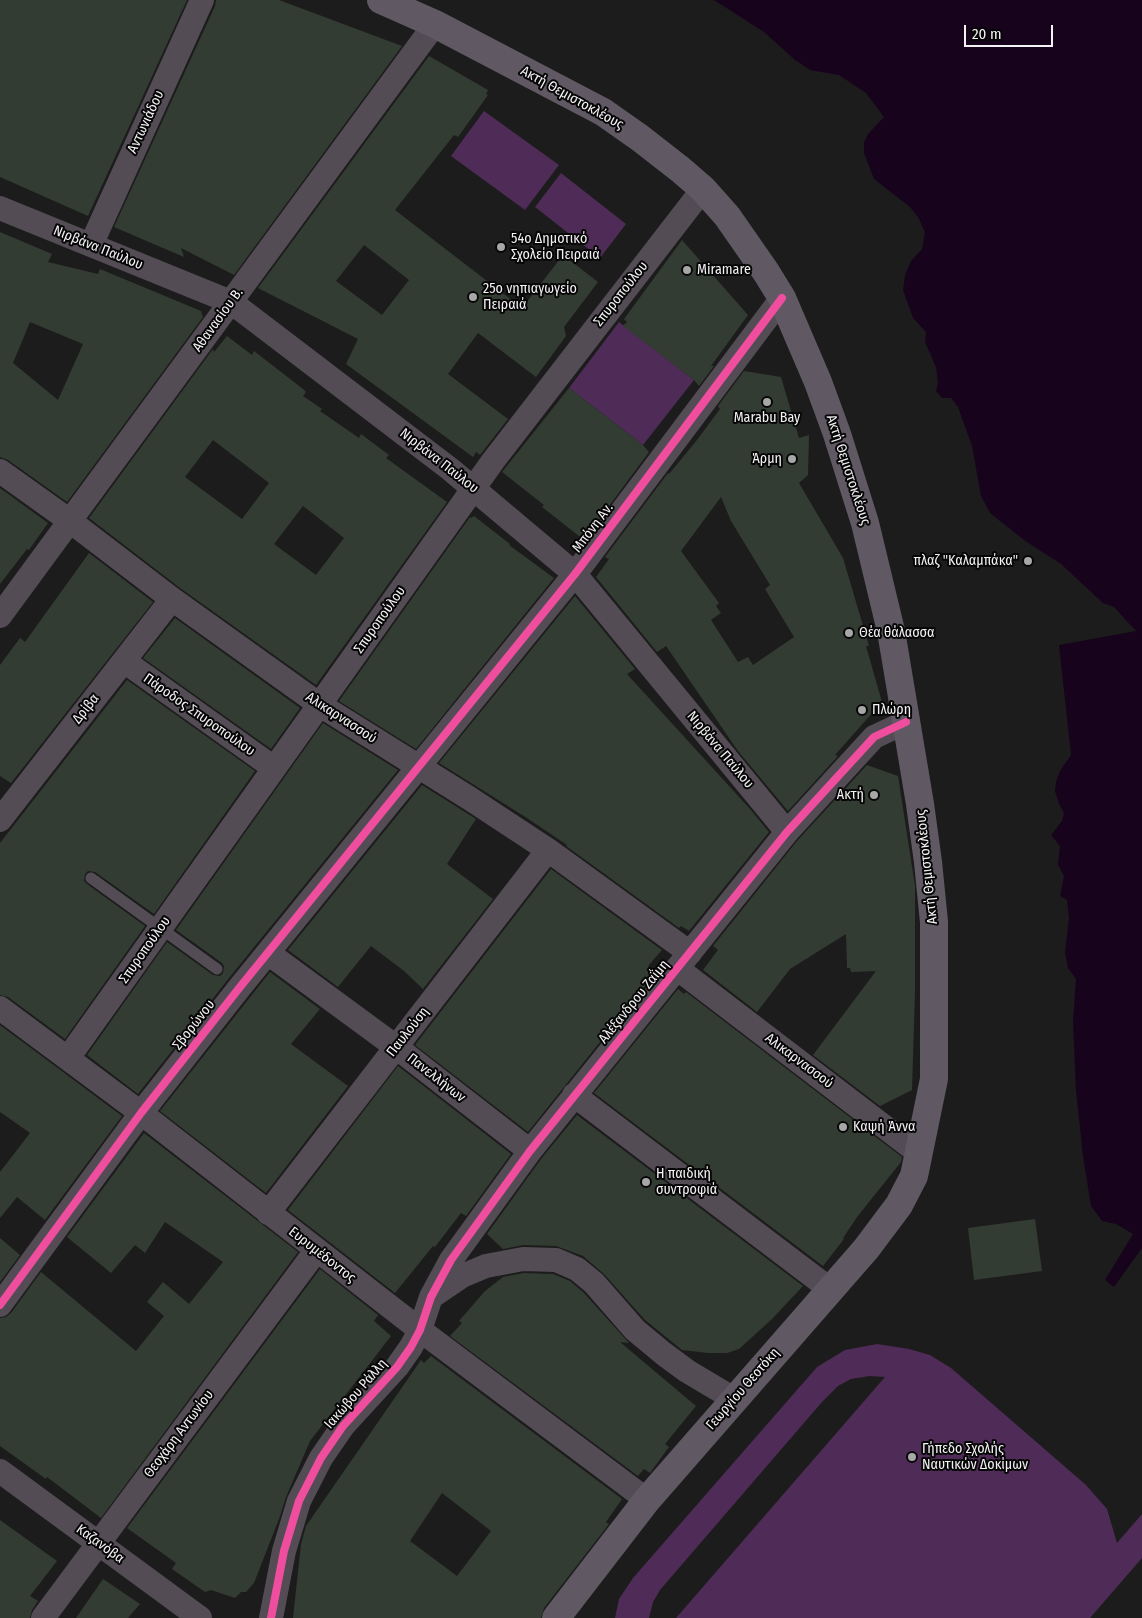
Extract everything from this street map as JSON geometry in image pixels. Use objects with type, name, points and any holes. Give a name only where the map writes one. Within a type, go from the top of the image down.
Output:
[{"type":"main road","name":"Ακτή Θεμιστοκλέους","points":[[381,0],[435,24],[603,112],[661,154],[703,189],[727,216],[782,298],[818,382],[837,434],[865,523],[891,631],[920,804],[934,922],[934,1079],[920,1154]]},
{"type":"main road","name":"Γεωργίου Θεοτόκη","points":[[556,1618],[647,1500],[734,1398],[866,1249],[899,1205],[914,1176],[920,1154]]},
{"type":"street","name":"Αντωνιάδου","points":[[91,245],[202,0]]},
{"type":"street","name":"Αθανασίου Β.","points":[[0,616],[435,24]]},
{"type":"street","name":"Σπυροπούλου","points":[[68,1058],[474,488],[703,189]]},
{"type":"street","name":"Νιρβάνα Παύλου","points":[[0,208],[231,302],[474,488],[575,574],[787,832]]},
{"type":"street","name":"Μπόνη Αν.","points":[[418,768],[575,574],[782,298]]},
{"type":"street","name":"Αλικαρνασσού","points":[[0,472],[70,521],[172,598],[320,705],[548,850],[920,1154]]},
{"type":"street","name":"Δρίβα","points":[[0,820],[172,598]]},
{"type":"street","name":"Πάροδος Σπυροπούλου","points":[[124,661],[274,768]]},
{"type":"street","name":"Αλέξανδρου Ζαΐμη","points":[[420,1330],[431,1298],[451,1260],[530,1151],[574,1095],[787,832],[874,736],[906,722]]},
{"type":"street","name":"Σβορώνου","points":[[0,1305],[141,1113],[418,768]]},
{"type":"street","name":"Παυλούση","points":[[268,1213],[548,850]]},
{"type":"street","name":"Πανελλήνων","points":[[268,953],[396,1047],[530,1151]]},
{"type":"street","name":"Ευρυμέδοντος","points":[[0,1008],[141,1113],[316,1251],[647,1500]]},
{"type":"street","points":[[574,1095],[831,1290]]},
{"type":"street","name":"Θεοχάρη Αντωνίου","points":[[43,1618],[316,1251]]},
{"type":"street","points":[[431,1298],[462,1276],[486,1266],[523,1259],[556,1260],[577,1269],[594,1283],[635,1330],[664,1354],[687,1371],[734,1398]]},
{"type":"street","name":"Ιακώβου Ράλλη","points":[[271,1618],[284,1551],[299,1501],[321,1458],[343,1426],[397,1367],[420,1330]]},
{"type":"street","name":"Καζανόβα","points":[[0,1471],[200,1618]]},
{"type":"lane","points":[[91,878],[217,969]]},
{"type":"shaded area","points":[[714,0],[1142,0],[1142,1248],[1114,1287],[1105,1280],[1133,1234],[1116,1224],[1102,1221],[1091,1206],[1076,1091],[1073,1022],[1076,979],[1068,968],[1065,953],[1069,918],[1067,900],[1060,896],[1064,876],[1058,865],[1060,846],[1051,835],[1062,821],[1064,813],[1055,791],[1056,782],[1060,771],[1071,755],[1059,645],[1136,631],[1114,607],[1103,603],[1061,564],[1024,540],[990,513],[981,496],[972,446],[958,407],[951,398],[942,398],[936,391],[938,383],[936,367],[925,342],[926,332],[913,318],[903,290],[905,275],[911,261],[922,249],[925,232],[918,217],[910,207],[874,179],[864,153],[864,142],[868,134],[884,117],[866,93],[839,75],[810,70],[795,60],[764,32]]},
{"type":"shaded area","points":[[484,111],[559,165],[525,210],[451,156]]},
{"type":"shaded area","points":[[561,173],[626,224],[600,258],[535,207]]},
{"type":"shaded area","points":[[619,322],[694,380],[643,445],[569,388]]},
{"type":"shaded area","name":"Γήπεδο Σχολής Ναυτικών Δοκίμων","points":[[877,1344],[909,1349],[930,1355],[951,1368],[1086,1485],[1107,1509],[1117,1543],[1142,1514],[1142,1558],[1090,1618],[676,1618],[885,1377],[870,1376],[851,1379],[838,1386],[822,1402],[660,1590],[653,1602],[649,1618],[615,1618],[619,1599],[633,1578],[817,1367],[845,1350]]},
{"type":"building","points":[[0,0],[187,0],[88,216],[0,177]]},
{"type":"building","points":[[216,0],[279,0],[402,46],[234,275],[181,248],[184,257],[114,227],[215,6]]},
{"type":"building","points":[[429,56],[488,90],[486,94],[488,95],[458,137],[454,135],[395,210],[522,308],[563,255],[598,282],[564,327],[566,336],[536,377],[478,333],[448,374],[508,419],[480,455],[476,452],[473,457],[346,364],[358,339],[258,288]],"holes":[[[364,245],[409,280],[382,315],[336,281]]]},
{"type":"building","points":[[0,232],[52,254],[48,262],[98,274],[100,269],[201,311],[203,317],[67,502],[8,460],[0,457]],"holes":[[[30,322],[83,344],[58,400],[13,363]]]},
{"type":"building","points":[[682,240],[748,315],[699,386],[694,380],[623,326],[627,322],[624,319]]},
{"type":"building","points":[[227,336],[252,355],[254,351],[303,389],[306,392],[303,396],[322,409],[320,411],[359,438],[361,434],[389,455],[386,458],[447,502],[316,685],[180,588],[89,518],[213,349],[214,352]],"holes":[[[213,440],[269,483],[242,519],[185,477]],[[303,506],[344,538],[316,575],[274,544]]]},
{"type":"building","points":[[744,371],[781,377],[799,438],[809,435],[808,475],[799,483],[843,558],[869,646],[866,646],[882,702],[835,755],[838,756],[788,811],[738,751],[666,646],[657,652],[596,577],[609,559],[605,557],[668,473],[697,440],[720,409],[718,406]],"holes":[[[721,497],[731,521],[770,585],[765,589],[794,637],[753,665],[748,657],[738,662],[711,620],[721,613],[716,606],[719,603],[681,551]]]},
{"type":"building","points":[[569,388],[643,445],[649,452],[584,540],[502,472]]},
{"type":"building","points":[[0,488],[48,523],[29,550],[27,549],[0,584]]},
{"type":"building","points":[[474,516],[554,578],[416,749],[339,701],[470,517]]},
{"type":"building","points":[[89,553],[153,602],[11,783],[0,776],[0,665],[20,638],[25,642]]},
{"type":"building","points":[[575,596],[635,669],[627,674],[769,832],[689,931],[681,926],[679,928],[567,845],[527,818],[439,763]]},
{"type":"building","points":[[175,618],[300,708],[271,749],[143,658]]},
{"type":"building","points":[[127,680],[255,771],[154,914],[95,872],[88,871],[85,874],[84,881],[87,884],[145,926],[65,1039],[8,997],[0,995],[0,843]]},
{"type":"building","points":[[323,723],[398,770],[229,978],[138,1094],[87,1055],[167,942],[213,975],[220,976],[223,973],[224,966],[222,963],[176,930]]},
{"type":"building","points":[[867,765],[898,776],[915,886],[915,992],[912,1090],[880,1106],[813,1055],[876,971],[851,972],[850,968],[847,968],[846,934],[790,969],[757,1012],[703,970],[718,950],[713,946],[797,841]]},
{"type":"building","points":[[422,785],[476,819],[447,864],[493,899],[423,989],[404,971],[371,946],[338,987],[288,950]]},
{"type":"building","points":[[551,869],[662,950],[648,966],[656,972],[528,1132],[415,1045]]},
{"type":"building","points":[[270,972],[320,1009],[291,1044],[348,1086],[266,1193],[160,1111]]},
{"type":"building","points":[[678,989],[684,994],[686,992],[902,1157],[901,1162],[857,1217],[844,1239],[823,1266],[594,1093]]},
{"type":"building","points":[[0,1025],[122,1116],[45,1220],[17,1197],[0,1218],[0,1172],[30,1133],[0,1112]]},
{"type":"building","points":[[398,1066],[511,1154],[466,1216],[461,1213],[435,1247],[433,1246],[395,1293],[288,1210]]},
{"type":"building","points":[[577,1115],[803,1286],[772,1319],[739,1349],[727,1353],[682,1350],[645,1320],[604,1274],[583,1256],[556,1246],[523,1245],[503,1249],[487,1234],[541,1159]]},
{"type":"building","points":[[144,1133],[298,1252],[101,1518],[47,1477],[46,1479],[0,1446],[0,1318],[6,1317],[11,1313],[41,1272],[136,1351],[164,1316],[147,1302],[163,1282],[189,1304],[223,1262],[165,1222],[145,1253],[135,1245],[111,1273],[67,1237]]},
{"type":"building","points":[[1035,1219],[1042,1271],[974,1280],[968,1228]]},
{"type":"building","points":[[0,1238],[20,1255],[0,1282]]},
{"type":"building","points":[[320,1269],[378,1315],[374,1321],[391,1336],[310,1441],[286,1497],[254,1583],[246,1592],[241,1592],[235,1598],[211,1590],[205,1592],[172,1569],[176,1563],[127,1528]]},
{"type":"building","points":[[524,1273],[553,1274],[570,1281],[584,1293],[629,1343],[620,1342],[696,1406],[665,1444],[669,1447],[650,1473],[644,1469],[638,1476],[450,1336],[462,1323],[459,1321],[485,1291],[503,1277]]},
{"type":"building","points":[[431,1356],[622,1499],[606,1522],[609,1524],[544,1608],[541,1618],[293,1618],[301,1544],[306,1526],[421,1360],[424,1363]],"holes":[[[442,1493],[491,1531],[457,1576],[410,1541]]]},
{"type":"building","points":[[0,1520],[57,1561],[30,1596],[38,1601],[32,1610],[30,1618],[0,1618]]},
{"type":"building","points":[[103,1579],[140,1604],[128,1618],[76,1618]]},
{"type":"cycle path","points":[[0,1305],[141,1113],[240,987],[575,574],[782,298]]},
{"type":"cycle path","points":[[271,1618],[284,1551],[299,1501],[321,1458],[343,1426],[397,1367],[411,1347],[420,1330],[431,1297],[451,1260],[530,1151],[787,832],[874,737],[906,722]]},
{"type":"place","name":"54ο Δημοτικό Σχολείο Πειραιά","points":[[501,247]]},
{"type":"place","name":"Miramare","points":[[687,270]]},
{"type":"place","name":"25ο νηπιαγωγείο Πειραιά","points":[[473,297]]},
{"type":"place","name":"Marabu Bay","points":[[767,402]]},
{"type":"place","name":"Άρμη","points":[[792,459]]},
{"type":"place","name":"πλαζ \"Καλαμπάκα\"","points":[[1028,561]]},
{"type":"place","name":"Θέα θάλασσα","points":[[849,633]]},
{"type":"place","name":"Πλώρη","points":[[862,710]]},
{"type":"place","name":"Ακτή","points":[[874,795]]},
{"type":"place","name":"Καψή Άννα","points":[[843,1127]]},
{"type":"place","name":"Η παιδική συντροφιά","points":[[646,1182]]},
{"type":"place","name":"Γήπεδο Σχολής Ναυτικών Δοκίμων","points":[[912,1457]]}]
